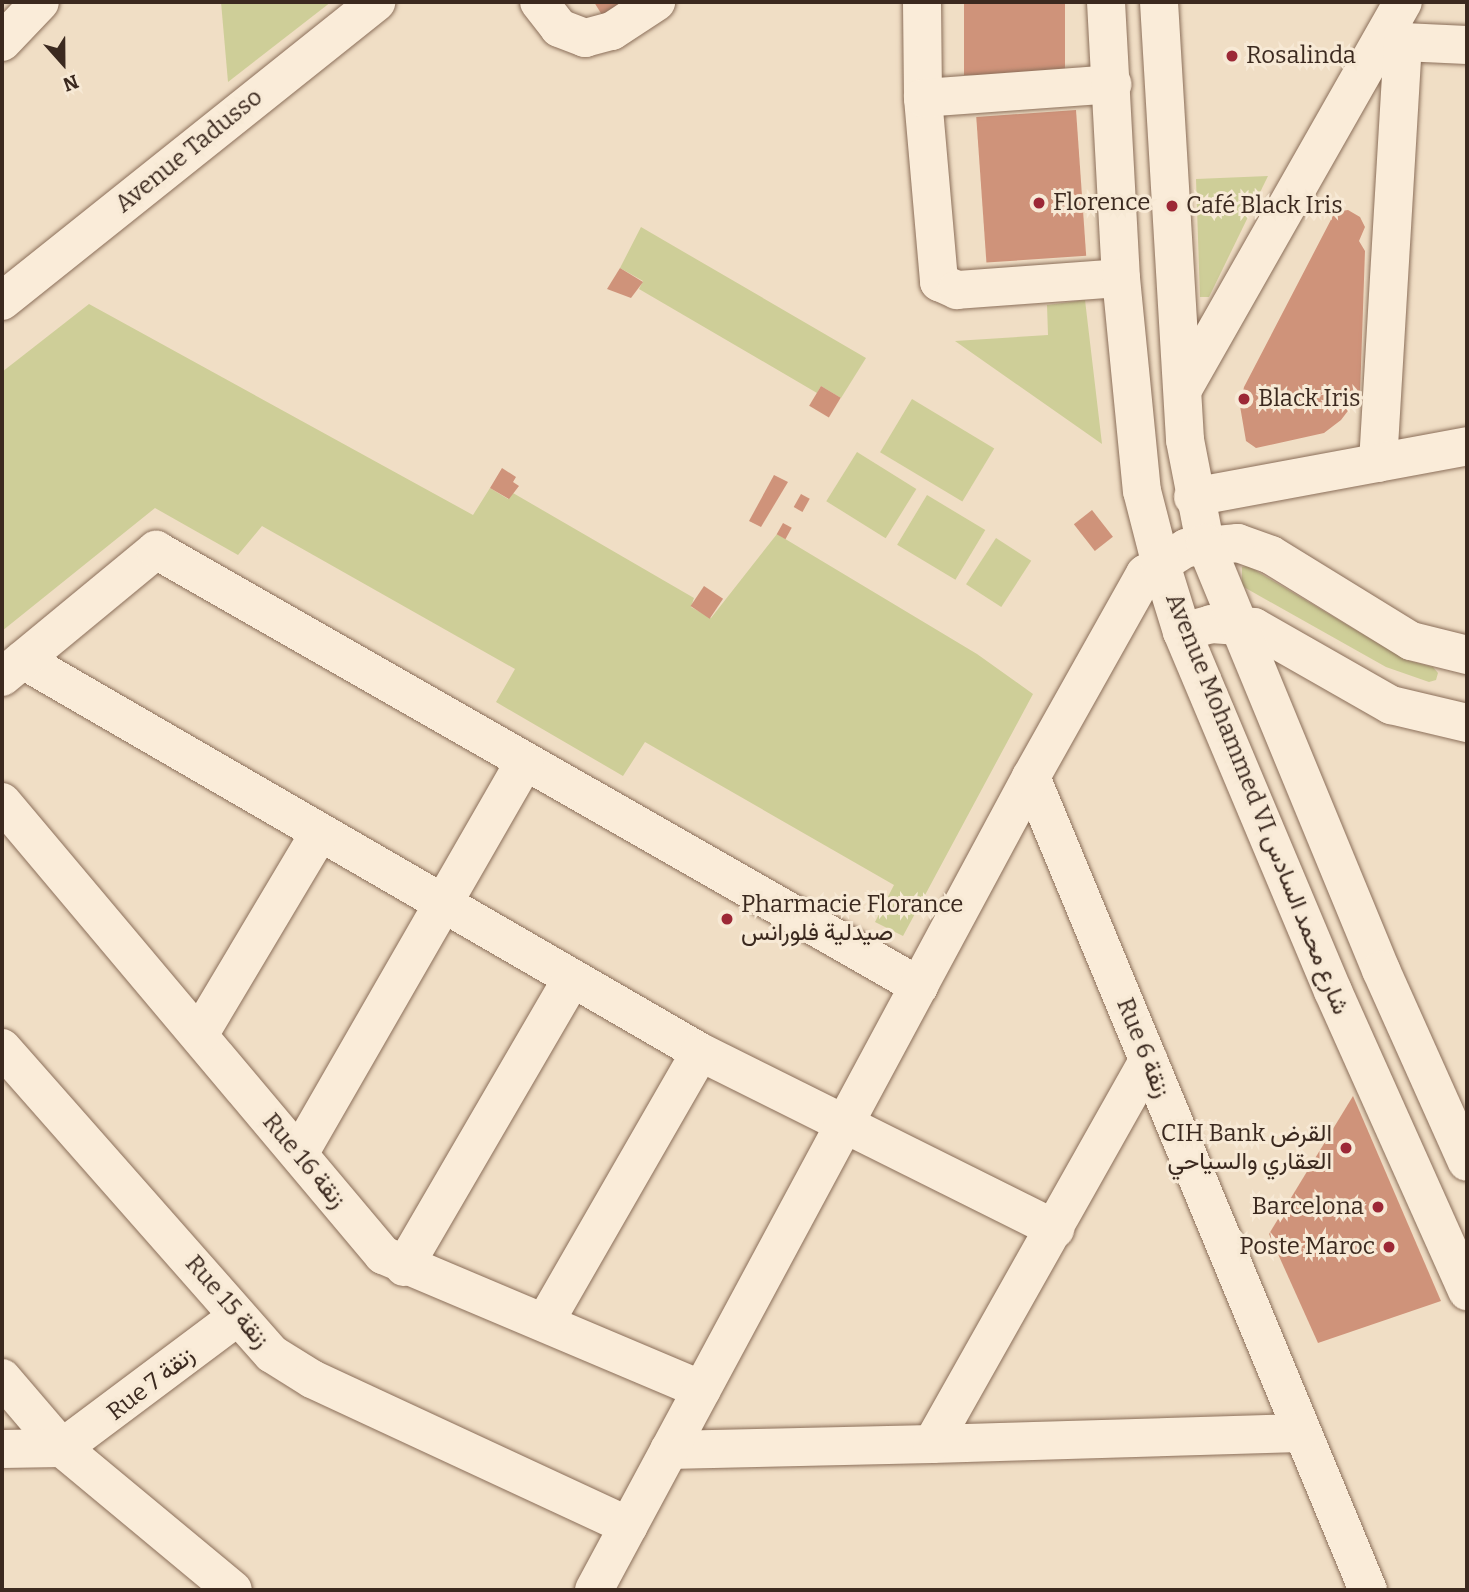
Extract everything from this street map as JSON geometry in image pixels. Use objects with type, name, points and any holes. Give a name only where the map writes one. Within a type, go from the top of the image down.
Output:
[{"type":"street","points":[[2,42],[40,2]]},
{"type":"street","name":"Avenue Tadusso","points":[[2,300],[376,2]]},
{"type":"street","points":[[539,2],[559,29],[585,38],[612,31],[656,2]]},
{"type":"street","points":[[922,2],[923,98],[935,270],[944,286],[957,290],[1121,278]]},
{"type":"street","name":"Avenue Mohammed VI شارع محمد السادس","points":[[1106,2],[1121,278],[1142,491],[1160,561],[1182,632],[1333,991],[1467,1291]]},
{"type":"street","name":"Avenue Mohammed VI شارع محمد السادس","points":[[1159,2],[1183,389],[1193,497],[1205,543],[1235,623],[1381,970],[1467,1162]]},
{"type":"street","points":[[1183,389],[1399,23]]},
{"type":"street","points":[[1399,23],[1467,45]]},
{"type":"street","points":[[1378,463],[1399,23]]},
{"type":"street","points":[[923,98],[1112,84]]},
{"type":"street","points":[[1193,497],[1467,446]]},
{"type":"street","points":[[594,1590],[1135,587],[1160,561],[1205,543],[1256,548],[1403,637],[1467,655]]},
{"type":"street","points":[[919,986],[156,550],[12,668],[320,832],[700,1052],[1055,1229]]},
{"type":"street","points":[[1182,632],[1235,623],[1272,635],[1391,705],[1467,723]]},
{"type":"street","points":[[299,1154],[525,761]]},
{"type":"street","name":"Rue 6 زنقة","points":[[1031,777],[1300,1433],[1368,1590]]},
{"type":"street","name":"Rue 16 زنقة","points":[[2,802],[383,1255],[404,1267],[545,1322],[702,1390]]},
{"type":"street","points":[[199,1035],[320,832]]},
{"type":"street","points":[[404,1267],[572,978]]},
{"type":"street","name":"Rue 15 زنقة","points":[[2,1048],[272,1354],[312,1379],[628,1527]]},
{"type":"street","points":[[545,1322],[700,1052]]},
{"type":"street","points":[[932,1444],[1148,1060]]},
{"type":"street","name":"Rue 7 زنقة","points":[[62,1448],[237,1317]]},
{"type":"street","points":[[2,1378],[62,1448],[233,1590]]},
{"type":"street","points":[[670,1450],[1300,1433]]},
{"type":"street","points":[[2,1449],[62,1448]]},
{"type":"green space","points":[[221,2],[331,2],[228,82]]},
{"type":"green space","points":[[1268,176],[1209,297],[1200,297],[1196,179]]},
{"type":"green space","points":[[641,227],[866,358],[841,398],[821,386],[817,393],[639,289],[643,281],[620,268]]},
{"type":"green space","points":[[1085,300],[1102,444],[955,341],[1048,335],[1047,305]]},
{"type":"green space","points":[[89,304],[473,515],[490,488],[508,499],[513,493],[694,598],[691,607],[711,618],[777,534],[977,654],[1033,694],[903,936],[875,922],[894,885],[645,742],[623,776],[496,702],[515,669],[262,526],[238,555],[155,508],[2,631],[2,372]]},
{"type":"green space","points":[[912,399],[994,448],[962,502],[880,452]]},
{"type":"green space","points":[[857,452],[916,489],[886,538],[826,501]]},
{"type":"green space","points":[[927,495],[985,530],[955,580],[897,545]]},
{"type":"green space","points":[[996,538],[1031,561],[1001,607],[966,584]]},
{"type":"green space","points":[[1248,566],[1406,660],[1433,667],[1438,673],[1436,680],[1429,682],[1386,667],[1242,586],[1242,567]]},
{"type":"building","points":[[594,2],[622,2],[602,15]]},
{"type":"building","points":[[964,2],[1065,2],[1065,75],[964,75]]},
{"type":"building","points":[[1076,110],[1086,256],[986,263],[976,117]]},
{"type":"building","points":[[1348,210],[1360,217],[1365,227],[1359,241],[1365,251],[1360,395],[1341,420],[1324,433],[1256,448],[1246,441],[1240,406],[1244,387],[1335,212]]},
{"type":"building","points":[[620,268],[643,282],[631,298],[607,289]]},
{"type":"building","points":[[821,386],[841,398],[829,418],[809,406]]},
{"type":"building","points":[[502,468],[516,477],[513,482],[519,486],[509,499],[490,488]]},
{"type":"building","points":[[774,475],[788,482],[761,527],[749,521]]},
{"type":"building","points":[[801,494],[810,499],[802,512],[794,507]]},
{"type":"building","points":[[1092,510],[1113,537],[1095,551],[1074,524]]},
{"type":"building","points":[[783,523],[792,528],[785,539],[777,534]]},
{"type":"building","points":[[704,586],[723,599],[710,619],[691,606]]},
{"type":"building","points":[[1353,1096],[1441,1301],[1318,1343],[1269,1234]]},
{"type":"place","name":"Rosalinda","points":[[1232,56]]},
{"type":"place","name":"Florence","points":[[1039,203]]},
{"type":"place","name":"Café Black Iris","points":[[1172,206]]},
{"type":"place","name":"Black Iris","points":[[1244,399]]},
{"type":"place","name":"Pharmacie Florance صيدلية فلورانس","points":[[727,919]]},
{"type":"place","name":"CIH Bank القرض العقاري والسياحي","points":[[1346,1148]]},
{"type":"place","name":"Barcelona","points":[[1378,1207]]},
{"type":"place","name":"Poste Maroc","points":[[1389,1247]]}]
